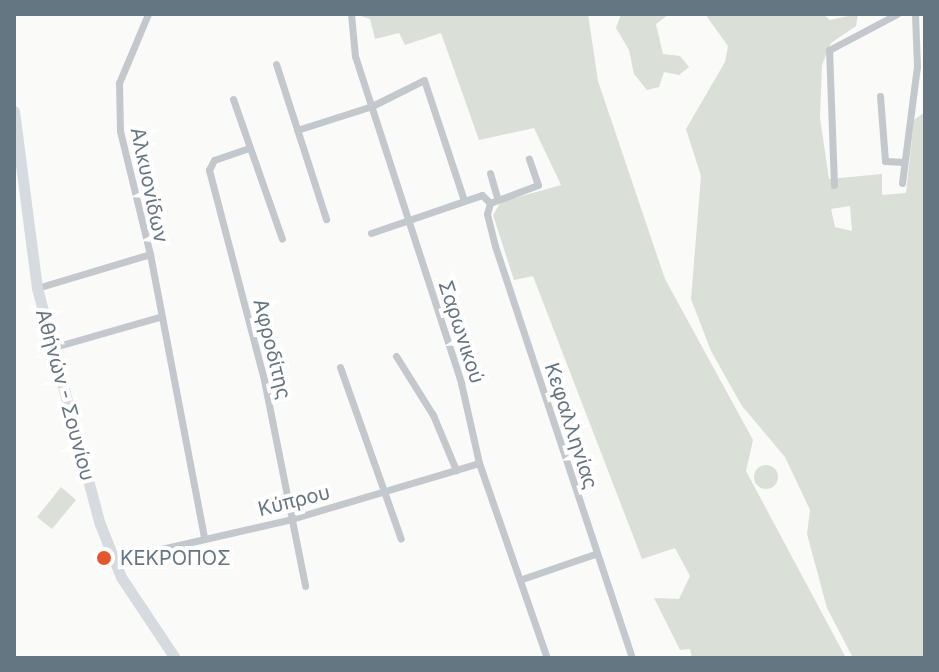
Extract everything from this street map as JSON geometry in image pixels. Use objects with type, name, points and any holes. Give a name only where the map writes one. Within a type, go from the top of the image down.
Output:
[{"type":"main road","name":"Αθήνών - Σουνίου","points":[[14,111],[37,288],[51,348],[113,560],[175,658]]},
{"type":"street","name":"Αλκυονίδων","points":[[37,288],[150,254],[124,155],[118,95],[148,14]]},
{"type":"street","name":"Σαρωνικού","points":[[351,14],[351,41],[461,383],[479,463],[522,579],[547,658]]},
{"type":"street","points":[[834,185],[829,50],[897,14]]},
{"type":"street","points":[[902,183],[917,66],[915,14]]},
{"type":"street","points":[[276,64],[326,219]]},
{"type":"street","points":[[297,130],[372,106],[424,80],[464,200]]},
{"type":"street","points":[[880,96],[885,161],[904,162]]},
{"type":"street","points":[[233,99],[282,239]]},
{"type":"street","name":"Αφροδίτης","points":[[249,148],[214,160],[209,170],[264,380],[288,520],[305,586]]},
{"type":"street","points":[[371,233],[464,200],[482,195],[494,200],[538,185],[529,159]]},
{"type":"street","name":"Κεφαλληνίας","points":[[490,173],[494,200],[487,214],[495,246],[632,658]]},
{"type":"street","points":[[150,254],[159,317],[204,538]]},
{"type":"street","points":[[51,348],[159,317]]},
{"type":"street","points":[[396,356],[433,415],[456,470]]},
{"type":"street","points":[[340,367],[382,494],[401,539]]},
{"type":"street","name":"Κύπρου","points":[[113,560],[288,520],[479,463]]},
{"type":"street","points":[[522,579],[595,554]]},
{"type":"shaded area","points":[[355,14],[588,14],[598,81],[665,279],[753,440],[746,471],[846,658],[692,658],[690,649],[680,650],[654,598],[679,599],[690,576],[675,548],[642,559],[533,276],[514,280],[493,215],[501,202],[561,185],[534,128],[479,140],[441,33],[405,45],[399,33],[375,39],[370,19]]},
{"type":"shaded area","points":[[621,14],[669,14],[656,24],[663,54],[680,56],[689,67],[679,75],[664,72],[659,87],[647,90],[634,74],[629,50],[616,28]]},
{"type":"shaded area","points":[[705,14],[823,14],[830,20],[858,14],[856,26],[831,43],[822,65],[820,118],[829,179],[882,174],[882,195],[906,193],[914,120],[925,112],[925,658],[853,658],[827,608],[807,534],[810,510],[785,457],[742,406],[711,351],[691,299],[701,176],[686,129],[725,62],[728,46]],"holes":[[[850,206],[852,231],[835,227],[831,209]]]},
{"type":"shaded area","points":[[766,465],[775,468],[778,477],[775,486],[766,489],[757,486],[754,477],[757,468]]},
{"type":"shaded area","points":[[61,487],[76,500],[52,529],[37,517]]},
{"type":"place","name":"ΚΕΚΡΟΠΟΣ","points":[[104,558]]}]
